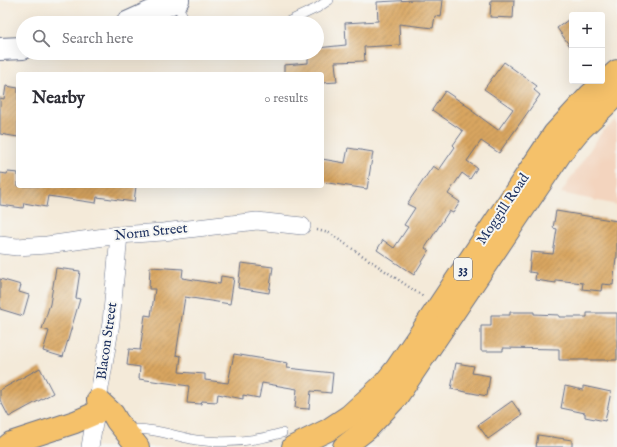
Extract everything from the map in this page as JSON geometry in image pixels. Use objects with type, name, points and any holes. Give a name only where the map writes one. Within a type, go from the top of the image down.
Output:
[{"type":"main road","name":"Moggill Road","points":[[288,440],[318,436],[349,416],[382,385],[396,369],[554,134],[590,94],[617,71]]},
{"type":"main road","name":"Moggill Road","points":[[344,447],[367,429],[396,398],[561,153],[578,132],[617,94]]},
{"type":"main road","points":[[6,447],[11,443],[75,422],[97,407],[113,414],[138,447]]},
{"type":"street","points":[[143,16],[176,1]]},
{"type":"street","points":[[0,49],[16,48]]},
{"type":"street","name":"Norm Street","points":[[0,245],[18,247],[48,245],[119,235],[162,232],[257,220],[302,226]]},
{"type":"street","name":"Blacon Street","points":[[90,447],[111,323],[119,235]]},
{"type":"lane","points":[[300,16],[317,8],[329,0]]},
{"type":"lane","points":[[176,1],[183,16]]},
{"type":"lane","name":"Moggill Road","points":[[123,429],[146,429],[197,440],[242,441],[260,438],[288,440]]},
{"type":"path","points":[[302,226],[329,233],[428,300]]},
{"type":"shaded area","points":[[617,120],[617,205],[561,193],[602,132]]},
{"type":"building","points":[[443,0],[441,17],[435,16],[433,28],[399,24],[400,45],[364,47],[365,61],[335,62],[337,82],[324,83],[324,72],[284,72],[284,65],[308,63],[308,60],[324,60],[324,47],[346,45],[345,23],[378,21],[377,2]]},
{"type":"building","points":[[491,0],[514,0],[513,18],[490,17]]},
{"type":"building","points":[[569,19],[569,45],[557,28]]},
{"type":"building","points":[[504,62],[537,86],[534,90],[540,95],[499,153],[481,141],[467,161],[477,168],[470,179],[462,173],[448,194],[460,202],[453,213],[449,211],[425,248],[429,251],[414,275],[377,250],[383,240],[394,248],[408,227],[404,225],[415,208],[407,204],[433,166],[439,170],[455,147],[453,145],[463,131],[432,110],[445,91],[473,110],[472,111],[498,130],[513,109],[484,89]]},
{"type":"building","points":[[6,86],[16,88],[16,137],[0,134],[0,98],[4,99]]},
{"type":"building","points":[[348,148],[373,152],[367,189],[324,182],[324,159],[345,163]]},
{"type":"building","points":[[8,172],[16,173],[16,188],[136,188],[134,202],[97,197],[96,203],[48,196],[46,207],[24,203],[23,208],[0,205],[0,173],[7,174]]},
{"type":"building","points":[[556,211],[617,221],[617,258],[613,285],[602,284],[601,291],[582,289],[583,283],[556,280],[556,283],[535,280],[536,273],[529,272],[531,252],[553,254],[557,229],[553,228]]},
{"type":"building","points":[[241,263],[273,267],[269,293],[238,288]]},
{"type":"building","points":[[150,267],[183,269],[182,278],[220,284],[221,276],[234,278],[230,304],[185,297],[176,355],[181,356],[179,372],[205,374],[205,380],[228,383],[234,354],[288,363],[287,368],[333,373],[331,393],[311,391],[309,409],[295,408],[297,389],[262,383],[259,398],[243,395],[243,399],[218,394],[217,402],[202,401],[201,404],[187,403],[189,386],[139,379],[140,367],[127,365],[129,349],[140,350],[145,315],[151,316],[155,289],[149,289]]},
{"type":"building","points":[[56,268],[80,271],[76,298],[80,299],[63,357],[43,351],[49,331],[42,329],[50,304]]},
{"type":"building","points":[[0,279],[21,285],[19,292],[29,295],[23,316],[0,309]]},
{"type":"building","points":[[510,312],[534,312],[534,314],[559,315],[559,317],[587,317],[587,313],[617,313],[617,360],[559,360],[559,349],[503,348],[503,351],[481,351],[481,326],[491,326],[491,315],[510,315]]},
{"type":"building","points":[[456,363],[474,366],[472,373],[490,376],[487,396],[451,389]]},
{"type":"building","points":[[40,368],[53,393],[9,417],[0,400],[0,390]]},
{"type":"building","points":[[565,386],[583,390],[583,386],[611,392],[605,421],[585,417],[585,413],[561,408]]},
{"type":"building","points":[[512,401],[522,415],[488,439],[478,425]]},
{"type":"building","points":[[538,435],[572,440],[572,447],[536,447]]}]
